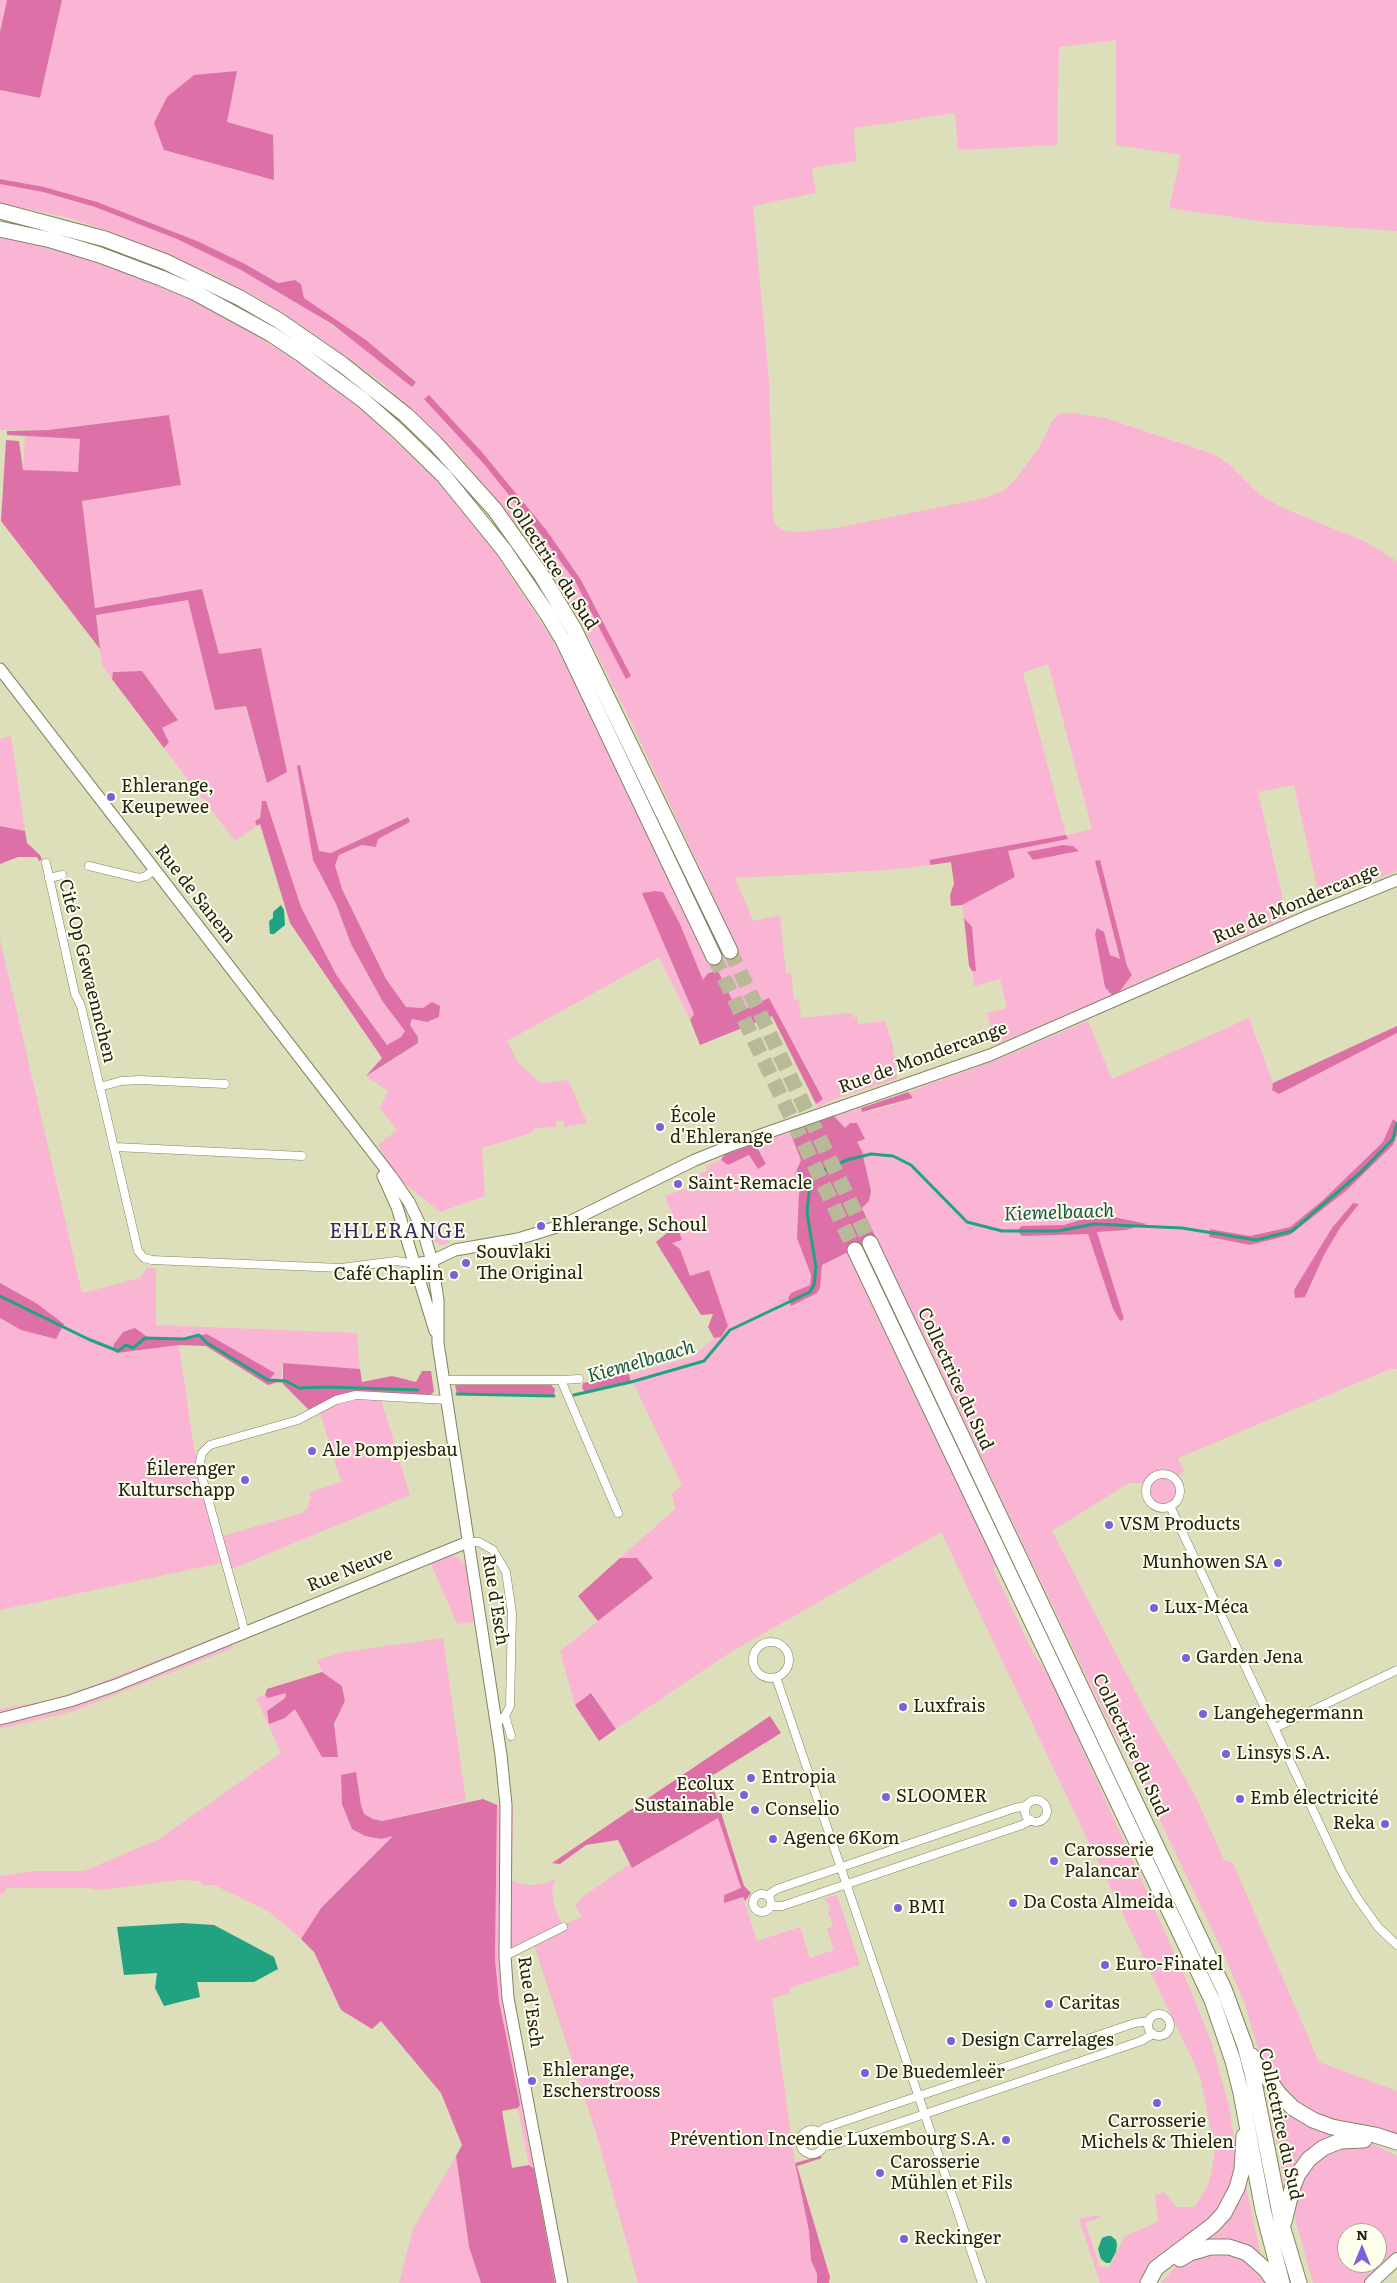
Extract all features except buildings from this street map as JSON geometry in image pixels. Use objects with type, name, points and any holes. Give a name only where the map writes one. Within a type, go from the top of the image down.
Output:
[{"type":"highway","name":"Collectrice du Sud","points":[[0,211],[105,239],[166,262],[240,298],[278,320],[343,365],[406,415],[435,443],[495,510],[542,576],[574,629],[730,951]]},
{"type":"highway","name":"Collectrice du Sud","points":[[0,229],[67,245],[161,278],[194,292],[271,334],[302,354],[363,400],[444,476],[504,550],[564,642],[714,957]]},
{"type":"highway","name":"Collectrice du Sud","points":[[870,1243],[1208,1954],[1245,2046],[1265,2130],[1283,2229],[1299,2283]]},
{"type":"highway","name":"Collectrice du Sud","points":[[854,1250],[1202,1978],[1233,2061],[1246,2114],[1263,2210],[1282,2283]]},
{"type":"highway","points":[[1245,2046],[1279,2094],[1306,2116],[1332,2127],[1375,2135],[1397,2142]]},
{"type":"highway","points":[[1148,2283],[1156,2268],[1213,2225],[1232,2201],[1242,2170],[1246,2114]]},
{"type":"highway","points":[[1283,2229],[1292,2189],[1298,2174],[1309,2159],[1323,2148],[1340,2140],[1359,2139],[1378,2142],[1397,2152]]},
{"type":"highway","points":[[1156,2283],[1161,2274],[1174,2263],[1190,2253],[1210,2247],[1229,2247],[1247,2253],[1266,2270],[1275,2283]]},
{"type":"main road","name":"Rue de Sanem","points":[[0,669],[409,1202],[423,1231],[427,1246]]},
{"type":"main road","name":"Rue de Mondercange","points":[[416,1264],[432,1261],[455,1250],[518,1239],[563,1225],[687,1164],[732,1145],[990,1055],[1308,916],[1397,880]]},
{"type":"main road","name":"Rue de Sanem","points":[[362,1140],[389,1188],[412,1250]]},
{"type":"main road","name":"Rue de Mondercange","points":[[427,1246],[455,1250]]},
{"type":"main road","points":[[412,1250],[427,1246]]},
{"type":"main road","name":"Rue d'Esch","points":[[427,1246],[432,1261],[438,1300],[438,1343]]},
{"type":"main road","name":"Rue d'Esch","points":[[412,1250],[438,1343],[468,1542],[500,1719],[506,1805],[505,1956],[508,1998],[562,2283]]},
{"type":"main road","name":"Rue Neuve","points":[[0,1719],[70,1701],[116,1685],[468,1542]]},
{"type":"main road","points":[[1371,2283],[1397,2259]]},
{"type":"main road","points":[[1384,2283],[1397,2270]]},
{"type":"street","name":"Cité Op Gewaennchen","points":[[46,863],[75,994],[81,1006],[138,1251],[144,1258],[152,1260],[341,1268],[396,1261],[416,1264]]},
{"type":"street","points":[[89,866],[139,878],[146,876],[154,870]]},
{"type":"street","points":[[48,878],[62,875]]},
{"type":"street","name":"Cité Op Gewaennchen","points":[[100,1087],[121,1081],[140,1080],[225,1084]]},
{"type":"street","points":[[115,1147],[302,1156]]},
{"type":"street","name":"Cité Op Gewaennchen","points":[[396,1261],[412,1250]]},
{"type":"street","points":[[444,1380],[579,1379]]},
{"type":"street","points":[[561,1380],[618,1513]]},
{"type":"street","points":[[245,1632],[199,1466],[202,1453],[210,1445],[298,1420],[336,1400],[356,1395],[447,1400]]},
{"type":"street","points":[[1169,1476],[1177,1483],[1179,1488],[1178,1498],[1170,1506],[1166,1508],[1156,1507],[1148,1499],[1146,1489],[1154,1477],[1169,1476]]},
{"type":"street","points":[[1170,1506],[1342,1872],[1378,1926],[1397,1945]]},
{"type":"street","name":"Rue d'Esch","points":[[468,1542],[479,1542],[493,1550],[506,1572],[512,1613],[510,1706],[500,1719],[511,1736]]},
{"type":"street","points":[[770,1642],[781,1646],[788,1655],[787,1666],[776,1677],[770,1678],[759,1674],[753,1663],[755,1652],[764,1644],[770,1642]]},
{"type":"street","points":[[1275,1728],[1397,1670]]},
{"type":"street","points":[[776,1677],[982,2283]]},
{"type":"street","points":[[768,1895],[772,1906],[768,1911],[762,1913],[756,1911],[753,1905],[754,1899],[758,1895],[768,1895],[777,1889],[1015,1808],[1026,1806],[1035,1800],[1042,1801],[1047,1807],[1047,1814],[1042,1820],[1031,1820],[1022,1825],[782,1906],[772,1906]]},
{"type":"street","points":[[1026,1806],[1026,1813],[1031,1820]]},
{"type":"street","points":[[505,1956],[563,1927]]},
{"type":"street","points":[[820,2132],[824,2138],[824,2146],[819,2152],[811,2154],[804,2151],[800,2144],[802,2136],[808,2131],[820,2132],[827,2127],[1135,2023],[1148,2022],[1153,2016],[1160,2014],[1169,2019],[1170,2026],[1167,2033],[1160,2036],[1153,2034],[1148,2022]]},
{"type":"street","points":[[824,2146],[833,2145],[1141,2041],[1153,2034]]},
{"type":"shaded area","points":[[0,0],[7,0],[0,32]]},
{"type":"shaded area","points":[[7,0],[62,0],[40,98],[0,90],[0,32]]},
{"type":"shaded area","points":[[62,0],[1397,0],[1397,231],[1268,222],[1169,208],[1181,155],[1116,145],[1116,40],[1059,47],[1057,145],[958,150],[955,113],[854,128],[856,161],[812,168],[816,193],[753,206],[769,380],[773,517],[776,526],[785,531],[799,532],[835,528],[980,499],[1001,492],[1014,481],[1038,449],[1052,421],[1059,414],[1072,413],[1105,418],[1213,454],[1230,465],[1260,495],[1285,509],[1366,542],[1397,561],[1397,871],[1320,900],[1294,785],[1258,792],[1287,917],[1120,991],[1132,975],[1127,966],[1095,862],[1120,960],[1110,955],[1104,932],[1112,995],[995,1045],[987,1013],[1007,1008],[1000,979],[974,986],[972,971],[975,971],[972,927],[964,918],[962,905],[1015,877],[1008,851],[1067,839],[930,861],[931,865],[887,870],[735,878],[753,921],[780,915],[786,973],[791,973],[794,1000],[799,999],[801,1018],[852,1013],[853,1017],[857,1017],[858,1024],[885,1021],[893,1046],[897,1079],[832,1100],[818,1107],[816,1104],[823,1098],[769,999],[738,1012],[718,972],[703,981],[680,924],[663,892],[667,953],[694,1014],[690,1020],[659,957],[507,1041],[519,1064],[541,1083],[568,1080],[587,1123],[564,1127],[564,1121],[556,1121],[556,1127],[535,1128],[531,1133],[482,1148],[485,1196],[440,1212],[395,1176],[378,1145],[397,1130],[380,1108],[388,1091],[366,1076],[418,1043],[418,1037],[410,1025],[412,1018],[427,1022],[423,1008],[406,1007],[386,979],[342,889],[335,865],[339,855],[362,845],[376,847],[378,839],[410,822],[407,817],[331,853],[319,851],[299,766],[313,860],[336,904],[351,944],[383,1002],[405,1031],[401,1037],[387,1045],[337,976],[301,907],[266,801],[262,801],[260,818],[255,821],[257,826],[235,841],[164,748],[169,742],[162,728],[178,719],[142,671],[113,672],[112,679],[102,665],[96,615],[188,599],[215,710],[245,706],[267,783],[261,648],[219,654],[202,589],[95,608],[82,501],[181,485],[169,415],[48,430],[0,430],[0,237],[56,249],[102,263],[195,301],[240,325],[322,378],[358,406],[433,476],[467,515],[496,554],[549,634],[572,677],[710,962],[736,949],[722,915],[632,724],[582,624],[586,621],[578,617],[553,575],[522,530],[457,453],[381,382],[300,324],[255,296],[209,272],[115,233],[66,217],[0,203],[0,184],[43,192],[95,207],[177,239],[241,270],[297,301],[371,353],[412,386],[416,381],[366,340],[304,298],[301,284],[295,280],[278,283],[245,264],[197,241],[97,202],[44,187],[0,179],[0,90],[40,98]],"holes":[[[429,395],[481,451],[547,532],[581,580],[630,677],[576,583],[542,536]],[[1048,664],[1092,829],[1066,835],[1023,673]],[[1063,845],[1073,846],[1078,851],[1028,853]]]},
{"type":"shaded area","points":[[237,71],[227,122],[273,135],[274,180],[164,150],[154,123],[167,97],[194,75]]},
{"type":"shaded area","points":[[0,179],[44,187],[97,202],[197,241],[245,264],[278,283],[295,280],[301,284],[304,298],[366,340],[416,382],[412,387],[332,324],[241,270],[177,239],[95,207],[43,192],[0,184]]},
{"type":"shaded area","points":[[429,395],[481,451],[547,531],[581,580],[631,676],[626,679],[576,583],[542,536],[484,464],[424,399]]},
{"type":"shaded area","points":[[169,415],[181,485],[82,501],[95,608],[202,589],[219,654],[261,648],[287,772],[267,783],[246,706],[215,710],[188,600],[96,615],[100,649],[1,521],[6,440],[19,441],[23,470],[78,472],[80,439],[7,435],[7,431],[48,430]]},
{"type":"shaded area","points":[[25,436],[80,439],[78,473],[23,470]]},
{"type":"shaded area","points":[[142,671],[178,720],[162,728],[169,742],[164,748],[112,679],[113,672]]},
{"type":"shaded area","points":[[11,736],[25,831],[0,826],[0,739]]},
{"type":"shaded area","points":[[300,765],[319,851],[331,853],[408,817],[410,822],[378,839],[376,847],[362,845],[339,855],[335,865],[342,889],[386,979],[406,1007],[423,1008],[432,1002],[440,1006],[439,1017],[427,1022],[412,1019],[410,1025],[418,1037],[418,1043],[366,1076],[382,1058],[290,923],[260,824],[257,826],[255,821],[260,818],[262,801],[266,801],[301,907],[337,976],[387,1045],[401,1037],[405,1031],[383,1002],[351,944],[336,904],[313,860],[297,766]]},
{"type":"shaded area","points":[[0,826],[25,831],[27,843],[40,855],[42,860],[39,861],[37,857],[18,857],[0,864]]},
{"type":"shaded area","points":[[1066,835],[1068,839],[1008,851],[1015,877],[962,905],[951,906],[950,895],[954,884],[951,862],[931,865],[929,860]]},
{"type":"shaded area","points":[[1063,845],[1073,846],[1079,851],[1033,860],[1027,852]]},
{"type":"shaded area","points":[[1100,860],[1127,966],[1132,975],[1120,991],[1112,995],[1105,987],[1095,934],[1097,928],[1104,932],[1110,955],[1120,959],[1095,861]]},
{"type":"shaded area","points":[[663,892],[680,924],[703,980],[708,973],[718,971],[738,1012],[769,998],[823,1099],[816,1104],[772,1016],[700,1045],[690,1020],[694,1014],[642,893]]},
{"type":"shaded area","points":[[281,905],[284,910],[285,925],[274,934],[270,934],[269,921],[273,918],[273,912]]},
{"type":"shaded area","points":[[964,918],[972,927],[976,971],[972,971],[969,966]]},
{"type":"shaded area","points":[[0,939],[82,1293],[140,1278],[147,1268],[156,1268],[156,1325],[357,1333],[360,1369],[283,1363],[281,1376],[283,1384],[268,1380],[199,1335],[184,1339],[150,1339],[123,1332],[114,1344],[117,1353],[179,1345],[194,1449],[220,1537],[302,1513],[308,1507],[311,1496],[310,1492],[341,1482],[319,1409],[336,1400],[380,1396],[410,1495],[229,1570],[226,1562],[0,1610],[0,1318],[21,1330],[36,1303],[0,1283]]},
{"type":"shaded area","points":[[1249,1018],[1273,1083],[1272,1090],[1279,1094],[1397,1033],[1397,1123],[1393,1120],[1383,1142],[1323,1200],[1290,1227],[1250,1236],[1210,1229],[1209,1237],[1250,1245],[1291,1235],[1362,1176],[1393,1145],[1397,1135],[1397,1369],[1390,1369],[1178,1458],[1184,1471],[1174,1479],[1179,1488],[1179,1493],[1175,1503],[1170,1506],[1161,1508],[1151,1504],[1146,1494],[1147,1484],[1129,1483],[1052,1531],[1148,1715],[1195,1795],[1224,1860],[1233,1863],[1319,2062],[1397,2091],[1397,2137],[1334,2123],[1296,2105],[1261,2058],[1244,2002],[1224,1955],[1135,1768],[1114,1734],[862,1208],[869,1201],[871,1191],[862,1151],[857,1142],[865,1139],[845,1128],[834,1116],[861,1108],[863,1112],[886,1107],[913,1098],[908,1092],[991,1062],[1088,1021],[1112,1079]],"holes":[[[1359,1204],[1340,1228],[1324,1255],[1332,1228]],[[1099,1214],[1126,1230],[1097,1231],[1124,1319],[1121,1320],[1113,1309],[1088,1234],[1021,1226],[1064,1225]]]},
{"type":"shaded area","points":[[1397,1026],[1397,1033],[1279,1094],[1272,1090],[1273,1083]]},
{"type":"shaded area","points":[[908,1092],[913,1098],[862,1112],[861,1108]]},
{"type":"shaded area","points":[[834,1116],[845,1128],[850,1123],[857,1123],[865,1139],[857,1142],[862,1151],[871,1191],[869,1201],[862,1208],[876,1238],[822,1265],[820,1288],[817,1293],[791,1306],[788,1298],[791,1293],[810,1285],[811,1275],[797,1238],[799,1193],[807,1186],[795,1174],[801,1160],[790,1132]]},
{"type":"shaded area","points":[[1393,1119],[1397,1123],[1397,1135],[1393,1145],[1347,1190],[1290,1235],[1250,1245],[1209,1237],[1210,1229],[1250,1236],[1290,1227],[1323,1200],[1383,1142]]},
{"type":"shaded area","points":[[790,1132],[801,1160],[807,1186],[797,1238],[811,1275],[810,1285],[791,1293],[788,1298],[791,1305],[820,1288],[822,1265],[849,1251],[861,1277],[859,1279],[997,1566],[993,1568],[1032,1651],[1052,1681],[1189,1986],[1211,2041],[1228,2102],[1237,2155],[1236,2172],[1224,2204],[1143,2283],[1100,2283],[1079,2219],[1099,2215],[1100,2218],[1085,2222],[1100,2267],[1109,2267],[1125,2236],[1158,2222],[1155,2195],[1164,2192],[1176,2207],[1195,2207],[1209,2183],[1215,2151],[1200,2076],[941,1532],[731,1652],[616,1729],[592,1693],[575,1705],[560,1651],[653,1578],[637,1558],[620,1558],[675,1509],[672,1494],[682,1485],[629,1374],[694,1356],[714,1338],[721,1337],[709,1271],[690,1277],[680,1249],[672,1243],[681,1239],[665,1196],[698,1184],[695,1175],[708,1170],[706,1166],[721,1160],[728,1165],[749,1155],[758,1169],[766,1164],[755,1144]]},
{"type":"shaded area","points":[[755,1144],[766,1164],[758,1169],[749,1155],[728,1165],[721,1160],[724,1155]]},
{"type":"shaded area","points":[[1353,1203],[1359,1204],[1340,1228],[1324,1255],[1305,1297],[1295,1298],[1294,1290],[1332,1228]]},
{"type":"shaded area","points":[[1099,1214],[1147,1224],[1126,1230],[1097,1232],[1124,1319],[1120,1321],[1113,1309],[1088,1234],[1022,1236],[1018,1231],[1021,1226],[1064,1225]]},
{"type":"shaded area","points":[[433,1221],[450,1243],[441,1245],[435,1242],[427,1225]]},
{"type":"shaded area","points":[[678,1229],[682,1240],[672,1243],[680,1249],[690,1276],[709,1270],[728,1326],[721,1337],[714,1338],[708,1327],[713,1314],[701,1315],[656,1242],[668,1232]]},
{"type":"shaded area","points":[[0,1283],[36,1303],[64,1324],[56,1339],[21,1330],[0,1318]]},
{"type":"shaded area","points":[[135,1328],[150,1339],[184,1339],[207,1334],[275,1373],[269,1380],[278,1382],[268,1385],[206,1346],[179,1345],[117,1353],[113,1350],[114,1344],[123,1332]]},
{"type":"shaded area","points":[[283,1363],[360,1369],[362,1382],[392,1376],[416,1382],[422,1371],[431,1371],[434,1392],[425,1398],[356,1395],[312,1413],[283,1384]]},
{"type":"shaded area","points":[[629,1374],[631,1382],[585,1392],[582,1388],[583,1383]]},
{"type":"shaded area","points":[[455,1385],[551,1385],[555,1389],[554,1396],[457,1394]]},
{"type":"shaded area","points":[[447,1554],[457,1557],[466,1564],[474,1622],[457,1624],[430,1562]]},
{"type":"shaded area","points":[[620,1558],[637,1558],[653,1578],[598,1621],[578,1596]]},
{"type":"shaded area","points":[[229,1632],[233,1648],[74,1711],[0,1729],[0,1709],[61,1698]]},
{"type":"shaded area","points":[[443,1638],[466,1801],[382,1821],[372,1819],[364,1814],[356,1773],[365,1836],[381,1839],[394,1835],[321,1908],[301,1939],[268,1911],[214,1885],[202,1885],[200,1881],[180,1880],[98,1890],[89,1888],[6,1888],[6,1891],[0,1895],[0,1876],[34,1871],[84,1871],[159,1839],[281,1753],[256,1698],[265,1695],[268,1698],[286,1693],[285,1698],[267,1711],[285,1718],[295,1709],[322,1756],[345,1701],[343,1686],[322,1672],[317,1660],[344,1652]]},
{"type":"shaded area","points":[[322,1672],[342,1686],[345,1701],[334,1724],[338,1757],[322,1757],[295,1709],[285,1718],[269,1724],[267,1711],[285,1698],[286,1693],[268,1698],[265,1695],[267,1689]]},
{"type":"shaded area","points":[[591,1693],[616,1729],[599,1741],[575,1705]]},
{"type":"shaded area","points":[[770,1716],[781,1733],[710,1777],[744,1886],[751,1893],[745,1901],[743,1897],[724,1903],[724,1895],[741,1888],[718,1818],[632,1868],[618,1840],[586,1845],[560,1864],[552,1863]]},
{"type":"shaded area","points":[[356,1772],[364,1814],[373,1819],[382,1821],[483,1799],[497,1805],[495,1959],[499,2001],[520,2105],[518,2108],[502,2111],[512,2168],[529,2165],[534,2169],[555,2283],[481,2283],[469,2247],[456,2156],[462,2145],[441,2093],[381,2021],[372,2029],[341,2010],[314,1952],[301,1939],[321,1908],[393,1836],[381,1839],[365,1836],[352,1829],[342,1804],[341,1775]]},
{"type":"shaded area","points":[[513,1804],[512,1880],[518,1884],[533,1885],[550,1882],[556,1878],[552,1889],[555,1908],[562,1925],[582,1917],[575,1905],[582,1897],[630,1864],[633,1868],[718,1818],[741,1888],[724,1895],[724,1902],[743,1897],[757,1941],[800,1927],[810,1958],[834,1950],[827,1929],[833,1926],[828,1912],[830,1907],[828,1902],[823,1899],[837,1895],[860,1965],[790,1988],[790,1993],[772,1998],[795,2164],[809,2231],[811,2260],[817,2274],[817,2283],[638,2283],[596,2133],[533,1942],[505,1956],[562,2283],[555,2283],[534,2169],[529,2165],[518,2108],[520,2105],[499,2001],[495,1959],[497,1805]]},
{"type":"shaded area","points":[[183,1923],[214,1925],[274,1957],[278,1969],[254,1982],[197,1982],[200,1997],[164,2006],[155,1988],[157,1973],[124,1975],[117,1927]]},
{"type":"shaded area","points":[[1265,2080],[1275,2093],[1358,2135],[1332,2139],[1286,2194]]},
{"type":"shaded area","points":[[1358,2143],[1376,2145],[1397,2156],[1397,2255],[1387,2264],[1387,2223],[1337,2223],[1337,2273],[1377,2273],[1366,2283],[1313,2283],[1295,2218],[1295,2194],[1301,2176],[1325,2151]]},
{"type":"shaded area","points":[[456,2156],[469,2247],[481,2283],[399,2283],[413,2229]]},
{"type":"shaded area","points":[[820,2156],[822,2158],[797,2166],[830,2277],[829,2283],[817,2283],[817,2274],[811,2260],[809,2231],[795,2163]]},
{"type":"shaded area","points":[[1242,2186],[1246,2186],[1261,2257],[1200,2240]]},
{"type":"shaded area","points":[[1111,2236],[1116,2240],[1117,2245],[1116,2252],[1110,2263],[1106,2263],[1101,2259],[1098,2249],[1102,2238]]},
{"type":"shaded area","points":[[1211,2250],[1246,2257],[1267,2283],[1161,2283],[1177,2265]]},
{"type":"waterway","name":"Kiemelbaach","points":[[574,1395],[631,1382],[704,1361],[730,1330],[810,1292],[814,1285],[816,1267],[807,1213],[810,1183],[824,1170],[847,1160],[871,1154],[893,1156],[911,1165],[967,1222],[1002,1231],[1058,1231],[1094,1224],[1182,1228],[1256,1240],[1292,1231],[1361,1172],[1393,1139],[1397,1123]]},
{"type":"waterway","points":[[796,1180],[810,1183]]},
{"type":"waterway","points":[[0,1296],[88,1339],[118,1351],[126,1345],[133,1348],[145,1338],[184,1339],[199,1335],[207,1343],[268,1380],[286,1381],[299,1388],[329,1387],[418,1390]]},
{"type":"waterway","points":[[457,1394],[554,1396]]},
{"type":"tunnel","points":[[730,951],[870,1243]]},
{"type":"tunnel","points":[[714,957],[855,1250]]},
{"type":"place","name":"Ehlerange, Keupewee","points":[[111,797]]},
{"type":"place","name":"École d'Ehlerange","points":[[660,1127]]},
{"type":"place","name":"Saint-Remacle","points":[[678,1184]]},
{"type":"place","name":"Ehlerange, Schoul","points":[[541,1226]]},
{"type":"place","name":"Souvlaki The Original","points":[[466,1263]]},
{"type":"place","name":"Café Chaplin","points":[[454,1275]]},
{"type":"place","name":"Ale Pompjesbau","points":[[312,1451]]},
{"type":"place","name":"Éilerenger Kulturschapp","points":[[245,1480]]},
{"type":"place","name":"VSM Products","points":[[1109,1525]]},
{"type":"place","name":"Munhowen SA","points":[[1278,1563]]},
{"type":"place","name":"Lux-Méca","points":[[1154,1608]]},
{"type":"place","name":"Garden Jena","points":[[1186,1658]]},
{"type":"place","name":"Luxfrais","points":[[903,1707]]},
{"type":"place","name":"Langehegermann","points":[[1203,1714]]},
{"type":"place","name":"Linsys S.A.","points":[[1226,1754]]},
{"type":"place","name":"Entropia","points":[[751,1778]]},
{"type":"place","name":"Ecolux Sustainable","points":[[744,1795]]},
{"type":"place","name":"SLOOMER","points":[[886,1797]]},
{"type":"place","name":"Emb électricité","points":[[1240,1799]]},
{"type":"place","name":"Conselio","points":[[755,1810]]},
{"type":"place","name":"Reka","points":[[1385,1824]]},
{"type":"place","name":"Agence 6Kom","points":[[773,1839]]},
{"type":"place","name":"Carosserie Palancar","points":[[1054,1861]]},
{"type":"place","name":"Da Costa Almeida","points":[[1013,1903]]},
{"type":"place","name":"BMI","points":[[898,1908]]},
{"type":"place","name":"Euro-Finatel","points":[[1105,1965]]},
{"type":"place","name":"Caritas","points":[[1049,2004]]},
{"type":"place","name":"Design Carrelages","points":[[951,2041]]},
{"type":"place","name":"De Buedemleër","points":[[865,2073]]},
{"type":"place","name":"Ehlerange, Escherstrooss","points":[[532,2081]]},
{"type":"place","name":"Carrosserie Michels & Thielen","points":[[1157,2103]]},
{"type":"place","name":"Prévention Incendie Luxembourg S.A.","points":[[1006,2140]]},
{"type":"place","name":"Carosserie Mühlen et Fils","points":[[880,2173]]},
{"type":"place","name":"Reckinger","points":[[904,2239]]},
{"type":"district","name":"EHLERANGE","points":[[398,1232]]}]
